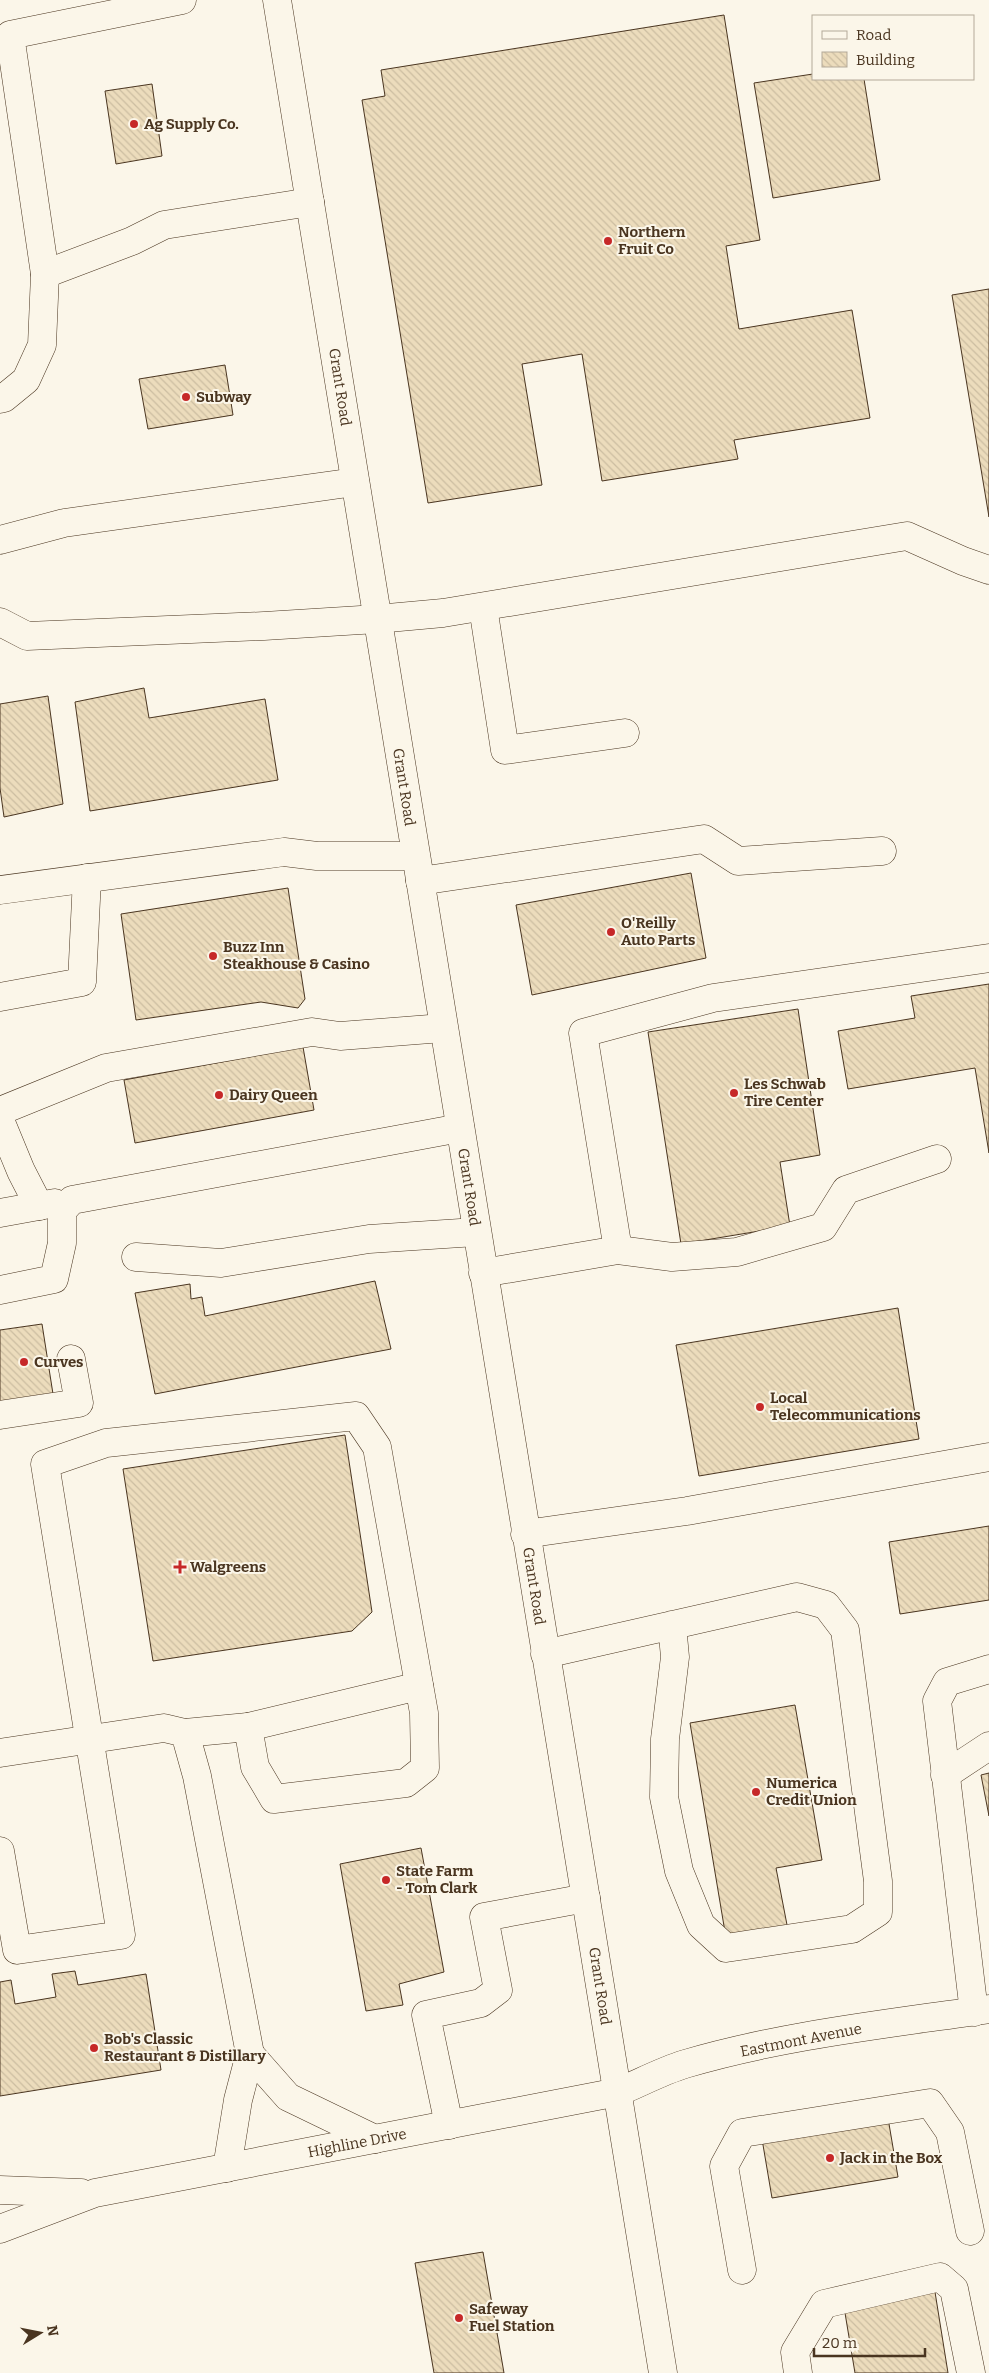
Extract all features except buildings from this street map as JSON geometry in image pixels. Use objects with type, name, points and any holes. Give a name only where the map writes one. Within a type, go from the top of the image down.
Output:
[{"type":"main road","points":[[0,399],[4,398],[26,380],[42,345],[45,274],[5,33],[182,0]]},
{"type":"main road","name":"Grant Road","points":[[277,0],[663,2373]]},
{"type":"main road","points":[[45,274],[132,241],[164,225],[310,202]]},
{"type":"main road","points":[[0,540],[64,523],[355,482]]},
{"type":"main road","points":[[0,622],[27,636],[377,619],[483,606],[907,536],[963,561],[989,570]]},
{"type":"main road","points":[[483,606],[506,750],[624,734]]},
{"type":"main road","points":[[0,890],[284,852],[418,869],[704,839],[738,861],[882,851]]},
{"type":"main road","points":[[0,997],[82,982],[86,878]]},
{"type":"main road","points":[[618,1250],[583,1033],[713,998],[989,958]]},
{"type":"main road","points":[[0,1111],[106,1068],[312,1032],[340,1036],[443,1028]]},
{"type":"main road","points":[[0,1120],[21,1171],[39,1206]]},
{"type":"main road","points":[[0,1214],[460,1128]]},
{"type":"main road","points":[[483,1273],[618,1250],[672,1257],[737,1252],[823,1227],[846,1190],[937,1159]]},
{"type":"main road","points":[[0,1290],[54,1279],[62,1244],[62,1211],[72,1200]]},
{"type":"main road","points":[[136,1257],[220,1263],[369,1239],[476,1232]]},
{"type":"main road","points":[[0,1415],[78,1403],[71,1359]]},
{"type":"main road","points":[[0,1851],[17,1950],[121,1935],[88,1740],[45,1464],[106,1443],[356,1416],[377,1447],[424,1713],[425,1768],[406,1783],[274,1799],[255,1767],[248,1727]]},
{"type":"main road","points":[[526,1534],[670,1514],[989,1457]]},
{"type":"main road","points":[[545,1654],[672,1625],[797,1597],[826,1605],[845,1630],[878,1881],[878,1912],[852,1929],[726,1948],[701,1925],[679,1871],[664,1797],[665,1739],[675,1656],[672,1625]]},
{"type":"main road","points":[[982,2010],[945,1775],[937,1701],[947,1682],[989,1668]]},
{"type":"main road","points":[[0,1753],[164,1728],[184,1733],[248,1727],[419,1686]]},
{"type":"main road","points":[[184,1733],[197,1776],[250,2054],[238,2100],[227,2168]]},
{"type":"main road","points":[[945,1775],[989,1746]]},
{"type":"main road","points":[[449,2125],[426,2015],[481,2003],[498,1990],[484,1917],[586,1898]]},
{"type":"main road","name":"Eastmont Avenue","points":[[618,2092],[684,2064],[756,2047],[862,2028],[982,2010]]},
{"type":"main road","points":[[250,2054],[288,2097],[375,2139]]},
{"type":"main road","name":"Highline Drive","points":[[0,2229],[95,2194],[618,2092]]},
{"type":"main road","points":[[742,2270],[724,2166],[742,2133],[930,2103],[950,2132],[970,2231]]},
{"type":"main road","name":"Highline Drive","points":[[0,2190],[95,2194]]},
{"type":"main road","points":[[798,2373],[795,2352],[824,2304],[940,2277],[954,2289],[971,2373]]},
{"type":"place","name":"Ag Supply Co.","points":[[134,124]]},
{"type":"place","name":"Northern Fruit Co","points":[[608,241]]},
{"type":"place","name":"Subway","points":[[186,397]]},
{"type":"place","name":"O'Reilly Auto Parts","points":[[611,932]]},
{"type":"place","name":"Buzz Inn Steakhouse & Casino","points":[[213,956]]},
{"type":"place","name":"Les Schwab Tire Center","points":[[734,1093]]},
{"type":"place","name":"Dairy Queen","points":[[219,1095]]},
{"type":"place","name":"Curves","points":[[24,1362]]},
{"type":"place","name":"Local Telecommunications","points":[[760,1407]]},
{"type":"place","name":"Walgreens","points":[[180,1567]]},
{"type":"place","name":"Numerica Credit Union","points":[[756,1792]]},
{"type":"place","name":"State Farm - Tom Clark","points":[[386,1880]]},
{"type":"place","name":"Bob's Classic Restaurant & Distillary","points":[[94,2048]]},
{"type":"place","name":"Jack in the Box","points":[[830,2158]]},
{"type":"place","name":"Safeway Fuel Station","points":[[459,2318]]}]
